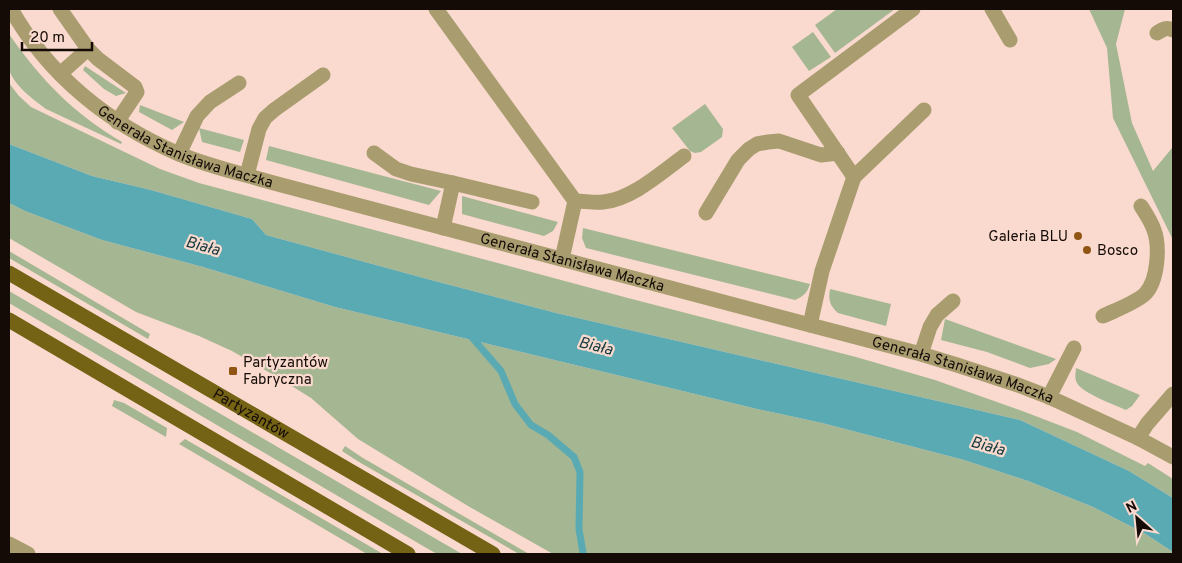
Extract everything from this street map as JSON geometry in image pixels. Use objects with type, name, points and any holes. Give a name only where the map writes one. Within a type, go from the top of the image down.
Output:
[{"type":"main road","name":"Partyzantów","points":[[9,273],[493,554]]},
{"type":"main road","points":[[9,320],[408,554]]},
{"type":"street","name":"Generała Stanisława Maczka","points":[[11,9],[36,46],[60,74],[94,105],[117,122],[179,154],[200,162],[443,228],[921,354],[993,376],[1049,397],[1138,438],[1173,457]]},
{"type":"street","points":[[60,9],[88,49],[135,87],[136,92],[117,122]]},
{"type":"street","points":[[436,9],[575,201],[562,260]]},
{"type":"street","points":[[854,177],[798,95],[913,9]]},
{"type":"street","points":[[992,9],[1010,40]]},
{"type":"street","points":[[1157,33],[1163,29],[1170,28],[1173,30]]},
{"type":"street","points":[[60,74],[88,49]]},
{"type":"street","points":[[247,175],[259,129],[265,118],[323,75]]},
{"type":"street","points":[[179,154],[197,116],[210,102],[239,83]]},
{"type":"street","points":[[810,324],[822,271],[854,177],[924,110]]},
{"type":"street","points":[[706,213],[738,160],[756,144],[779,142],[821,155],[838,153]]},
{"type":"street","points":[[374,152],[396,169],[411,174],[532,202]]},
{"type":"street","points":[[575,201],[603,202],[631,195],[684,156]]},
{"type":"street","points":[[443,228],[453,183]]},
{"type":"street","points":[[1103,316],[1136,300],[1145,294],[1150,287],[1158,246],[1150,220],[1141,206]]},
{"type":"street","points":[[921,354],[930,327],[937,315],[953,301]]},
{"type":"street","points":[[1049,397],[1074,348]]},
{"type":"street","points":[[1138,438],[1147,424],[1173,394]]},
{"type":"street","points":[[9,544],[28,554]]},
{"type":"green space","points":[[837,9],[895,9],[835,53],[815,25]]},
{"type":"green space","points":[[1089,9],[1125,9],[1116,44],[1132,123],[1153,171],[1173,149],[1173,240],[1113,118],[1107,48]]},
{"type":"green space","points":[[813,32],[831,57],[809,71],[792,47]]},
{"type":"green space","points":[[9,34],[34,67],[59,95],[88,120],[122,142],[121,144],[46,109],[24,92],[11,75],[9,69]]},
{"type":"green space","points":[[85,66],[126,93],[116,96],[104,89],[83,70]]},
{"type":"green space","points":[[9,83],[31,107],[160,169],[199,183],[856,357],[935,380],[1025,412],[1077,432],[1145,466],[1148,463],[1173,479],[1173,498],[1129,471],[1020,420],[556,313],[266,235],[252,219],[151,190],[92,176],[9,144]]},
{"type":"green space","points":[[705,104],[723,129],[722,137],[701,152],[695,153],[690,151],[672,128]]},
{"type":"green space","points":[[140,105],[184,122],[172,130],[139,112]]},
{"type":"green space","points":[[199,128],[244,140],[240,152],[202,142]]},
{"type":"green space","points":[[269,146],[441,191],[429,205],[266,160]]},
{"type":"green space","points":[[462,196],[558,222],[553,231],[544,236],[462,214]]},
{"type":"green space","points":[[9,203],[25,211],[102,240],[203,267],[335,307],[822,423],[964,460],[1028,481],[1093,507],[1144,533],[1173,552],[1173,554],[553,554],[468,506],[358,439],[311,398],[279,378],[232,351],[136,312],[9,238]]},
{"type":"green space","points":[[583,228],[810,284],[805,294],[795,300],[586,248],[582,238]]},
{"type":"green space","points":[[9,251],[150,334],[148,339],[9,258]]},
{"type":"green space","points":[[830,289],[891,304],[886,326],[838,313],[830,303]]},
{"type":"green space","points":[[9,291],[462,554],[437,554],[423,546],[9,303]]},
{"type":"green space","points":[[945,319],[1056,359],[1049,364],[1030,368],[987,352],[941,340]]},
{"type":"green space","points":[[1076,368],[1140,395],[1132,406],[1126,410],[1085,391],[1077,383]]},
{"type":"green space","points":[[114,400],[124,403],[167,428],[166,437],[112,406]]},
{"type":"green space","points":[[185,439],[383,554],[367,554],[179,444]]},
{"type":"green space","points":[[345,446],[529,554],[519,554],[359,462],[342,451]]},
{"type":"water","name":"Biała","points":[[9,144],[92,176],[151,190],[252,219],[266,235],[556,313],[1020,420],[1129,471],[1173,498],[1173,552],[1144,533],[1093,507],[1028,481],[964,460],[822,423],[335,307],[203,267],[102,240],[25,211],[9,203]]},
{"type":"waterway","points":[[469,334],[501,371],[515,404],[531,425],[548,435],[574,457],[580,472],[579,529],[583,553]]},
{"type":"place","name":"Galeria BLU","points":[[1078,236]]},
{"type":"place","name":"Bosco","points":[[1087,250]]},
{"type":"place","name":"Partyzantów Fabryczna","points":[[233,371]]}]
